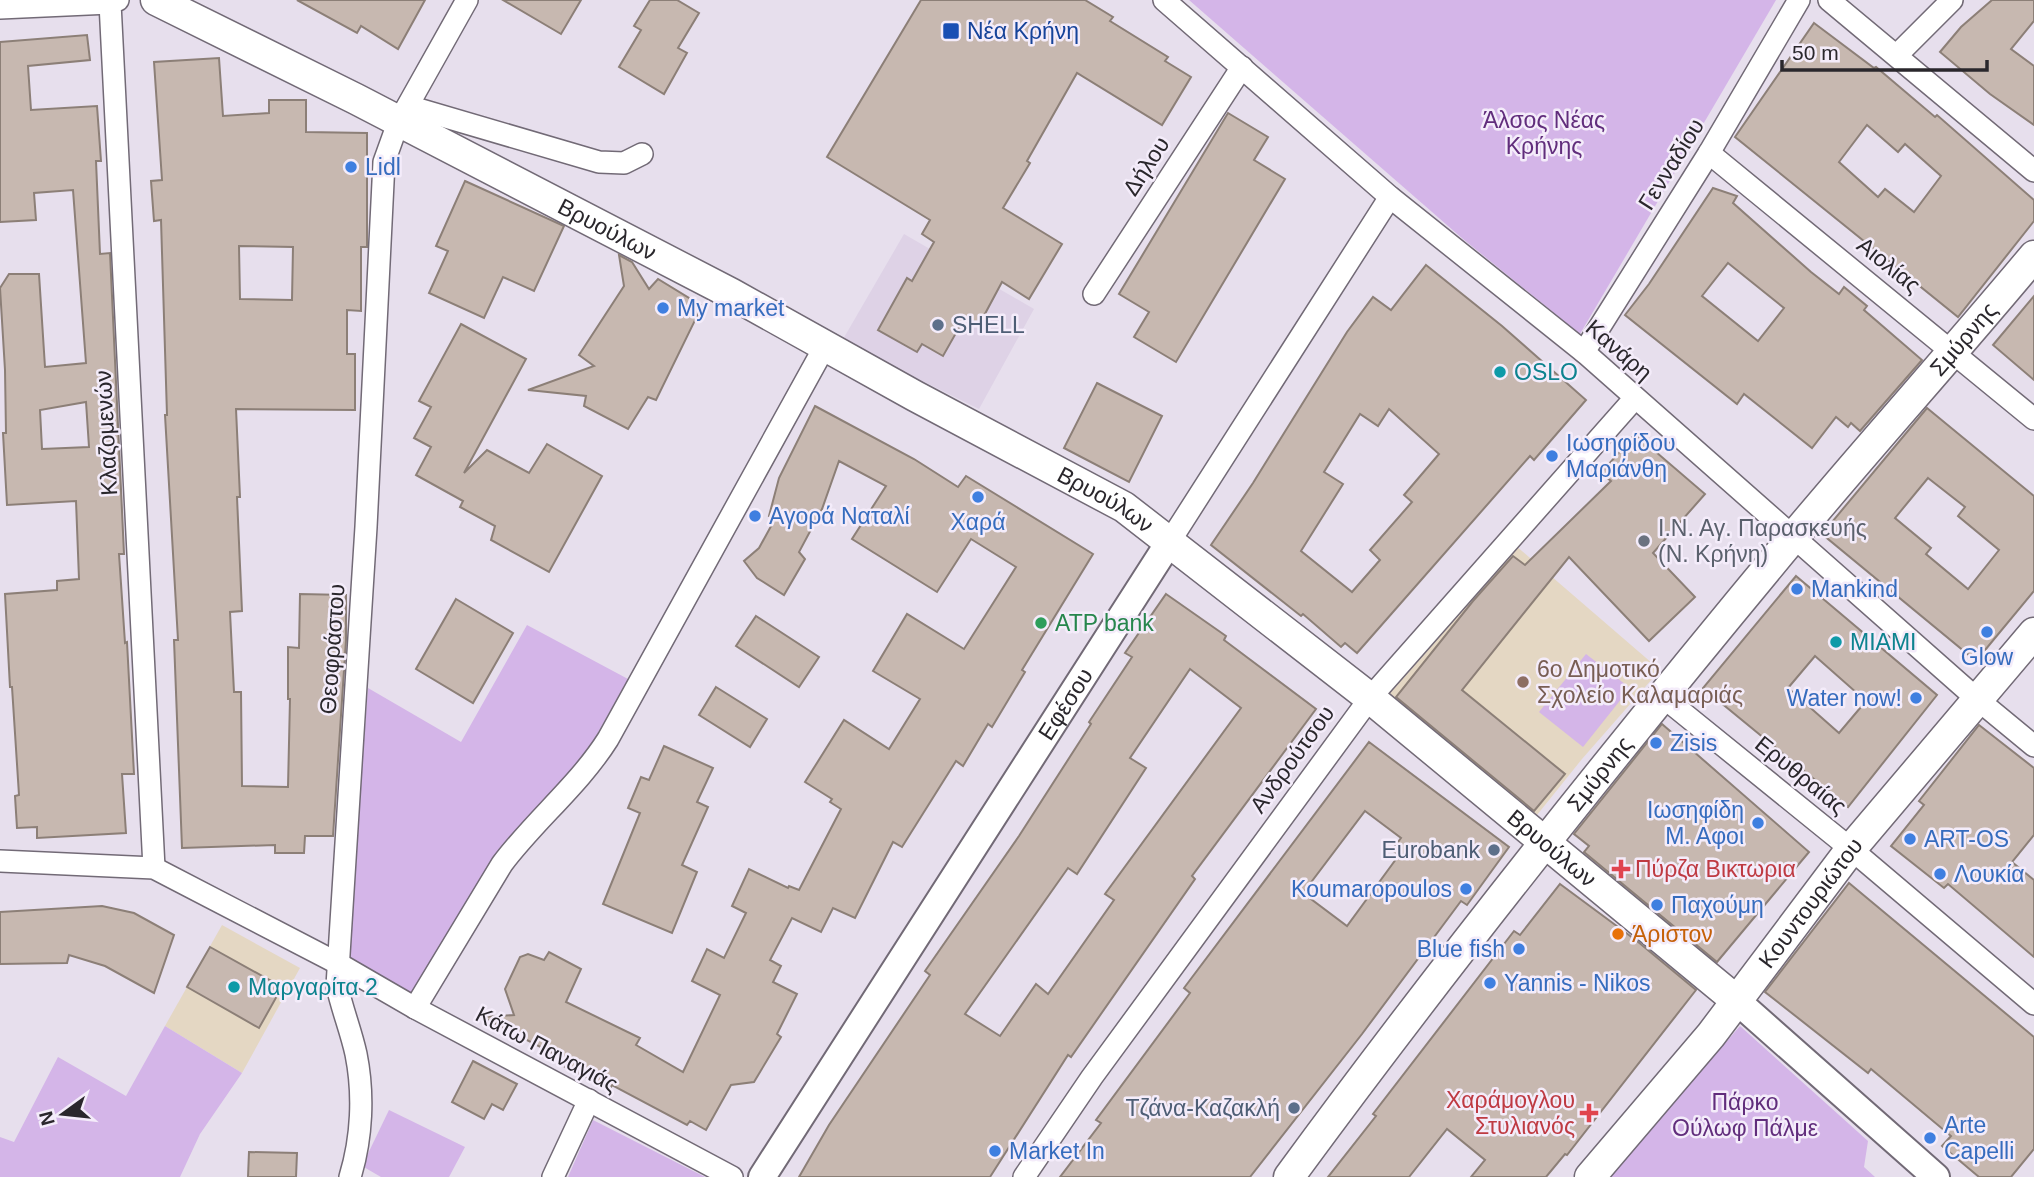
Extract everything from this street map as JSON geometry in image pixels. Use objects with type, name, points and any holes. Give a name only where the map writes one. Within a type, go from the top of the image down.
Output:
[{"type":"main road","name":"Βρυούλων","points":[[156,0],[403,114],[1124,507],[1370,698],[1737,1001]]},
{"type":"main road","name":"Σμύρνης","points":[[1289,1177],[1544,844],[1662,696],[2034,256]]},
{"type":"main road","name":"Κουντουριώτου","points":[[1590,1177],[1737,1001],[1851,849],[2034,634]]},
{"type":"street","name":"Θεοφράστου","points":[[350,1177],[360,1130],[359,1078],[356,1053],[337,986],[366,527],[384,162],[403,114],[467,0]]},
{"type":"street","name":"Κανάρη","points":[[1164,0],[1390,197],[1584,352],[1793,538],[2034,746]]},
{"type":"street","name":"Γενναδίου","points":[[1584,352],[1709,153],[1799,0]]},
{"type":"street","points":[[1829,0],[2034,171]]},
{"type":"street","points":[[1897,54],[1952,0]]},
{"type":"street","points":[[0,8],[114,2]]},
{"type":"street","name":"Κλαζομενών","points":[[114,2],[154,868]]},
{"type":"street","name":"Δήλου","points":[[1094,294],[1242,67]]},
{"type":"street","points":[[403,114],[599,162],[624,163],[642,154]]},
{"type":"street","name":"Αιολίας","points":[[1709,153],[2034,419]]},
{"type":"street","name":"Εφέσου","points":[[762,1177],[1390,197]]},
{"type":"street","points":[[415,1008],[502,864],[594,761],[608,739],[825,346]]},
{"type":"street","name":"Ανδρούτσου","points":[[1024,1177],[1092,1076],[1370,698],[1635,398]]},
{"type":"street","name":"Ερυθραίας","points":[[1662,696],[1851,849],[2034,1004]]},
{"type":"street","points":[[0,861],[154,868]]},
{"type":"street","name":"Κάτω Παναγιάς","points":[[154,868],[339,964],[415,1008],[732,1177]]},
{"type":"street","name":"Βρυούλων","points":[[1737,1001],[1937,1177]]},
{"type":"street","points":[[553,1177],[589,1100]]},
{"type":"shaded area","name":"SHELL","points":[[904,234],[1034,309],[979,409],[842,341]]},
{"type":"shaded area","name":"6ο Δημοτικό Σχολείο Καλαμαριάς","points":[[1515,545],[1660,670],[1533,820],[1386,694]]},
{"type":"shaded area","points":[[222,925],[300,968],[242,1073],[165,1026]]},
{"type":"green space","name":"Άλσος Νέας Κρήνης","points":[[1189,0],[1776,0],[1580,334],[1463,239]]},
{"type":"green space","points":[[527,625],[628,679],[586,754],[411,999],[347,961],[368,688],[461,742]]},
{"type":"green space","points":[[1586,654],[1630,688],[1583,747],[1539,712]]},
{"type":"green space","points":[[165,1026],[242,1073],[200,1134],[180,1177],[0,1177],[0,1137],[14,1142],[58,1057],[126,1096]]},
{"type":"green space","name":"Πάρκο Ούλωφ Πάλμε","points":[[1740,1026],[1868,1141],[1864,1167],[1875,1177],[1609,1177]]},
{"type":"green space","points":[[389,1110],[465,1147],[449,1177],[381,1177],[362,1166]]},
{"type":"green space","points":[[593,1120],[705,1177],[568,1177]]},
{"type":"building","points":[[297,0],[425,0],[398,49],[361,26],[357,33]]},
{"type":"building","points":[[503,0],[581,0],[561,34]]},
{"type":"building","points":[[650,0],[677,0],[699,13],[678,48],[687,53],[664,94],[619,67],[641,30],[634,26]]},
{"type":"building","points":[[921,0],[1085,0],[1113,17],[1110,21],[1168,57],[1165,61],[1191,77],[1162,125],[1077,73],[1003,208],[1062,244],[1029,299],[1002,282],[979,325],[965,317],[943,356],[922,344],[917,352],[878,330],[907,278],[912,281],[934,242],[922,234],[930,220],[827,157]]},
{"type":"building","points":[[1992,0],[2034,0],[2034,21],[2011,49],[2034,66],[2034,125],[1990,94],[1940,52],[1961,27]]},
{"type":"building","points":[[1814,23],[1876,67],[1935,117],[1937,115],[2034,200],[2034,221],[1958,317],[1735,137]],"holes":[[[1867,125],[1898,152],[1905,144],[1941,176],[1914,212],[1885,189],[1878,197],[1839,162]]]},
{"type":"building","points":[[87,35],[90,60],[28,66],[31,110],[97,106],[101,161],[96,161],[100,254],[110,253],[124,554],[119,554],[134,774],[122,774],[126,833],[37,838],[37,827],[17,828],[15,796],[19,795],[5,594],[57,590],[57,581],[79,579],[76,501],[7,505],[3,433],[6,433],[5,370],[0,288],[9,274],[39,274],[45,367],[86,363],[73,190],[34,193],[36,220],[0,222],[0,42]],"holes":[[[86,402],[89,447],[42,449],[40,410]]]},
{"type":"building","points":[[219,58],[223,116],[269,113],[269,100],[306,100],[306,132],[367,133],[367,247],[361,247],[361,311],[347,310],[347,354],[355,354],[355,410],[236,409],[242,611],[230,612],[234,692],[241,692],[242,786],[288,787],[288,647],[299,648],[300,594],[346,595],[346,640],[333,836],[305,836],[304,853],[275,853],[275,845],[182,848],[174,640],[178,640],[165,415],[161,220],[154,221],[151,181],[162,180],[154,62]],"holes":[[[239,246],[293,247],[292,300],[240,299]]]},
{"type":"building","points":[[1228,113],[1268,137],[1254,160],[1285,179],[1176,362],[1134,337],[1149,312],[1119,294]]},
{"type":"building","points":[[465,181],[564,226],[534,291],[503,277],[484,318],[429,293],[448,251],[436,246]]},
{"type":"building","points":[[1713,188],[1737,196],[1733,203],[1839,294],[1844,287],[1867,306],[1864,310],[1922,360],[1860,431],[1851,423],[1848,427],[1836,417],[1812,448],[1744,394],[1737,404],[1625,315]],"holes":[[[1728,263],[1784,308],[1758,341],[1702,296]]]},
{"type":"building","points":[[619,255],[632,262],[649,289],[658,279],[702,306],[656,400],[648,397],[628,429],[584,406],[586,396],[528,390],[594,366],[579,355],[624,286]]},
{"type":"building","points":[[1426,265],[1502,326],[1586,400],[1534,460],[1530,456],[1357,653],[1345,643],[1341,647],[1303,614],[1301,616],[1211,545],[1347,332],[1373,297],[1391,310]],"holes":[[[1389,409],[1439,454],[1404,495],[1412,502],[1370,550],[1380,560],[1352,592],[1301,551],[1343,484],[1324,472],[1360,414],[1378,426]]]},
{"type":"building","points":[[2034,296],[2034,380],[1993,345]]},
{"type":"building","points":[[461,324],[526,359],[464,473],[487,450],[529,473],[547,444],[602,476],[549,572],[491,540],[495,526],[460,507],[463,501],[416,475],[431,447],[414,438],[431,407],[419,401]]},
{"type":"building","points":[[1097,383],[1162,416],[1129,482],[1064,448]]},
{"type":"building","points":[[815,406],[914,459],[958,487],[966,476],[1093,554],[1022,670],[1025,672],[992,727],[988,724],[963,766],[956,761],[902,847],[893,842],[855,918],[833,908],[821,932],[792,918],[770,960],[781,966],[773,982],[797,994],[777,1034],[781,1037],[754,1082],[731,1085],[706,1130],[690,1121],[687,1125],[612,1085],[610,1089],[565,1067],[568,1061],[482,1017],[514,1015],[505,989],[520,957],[528,954],[544,960],[549,952],[581,969],[566,1002],[640,1038],[636,1045],[683,1072],[720,995],[692,981],[707,949],[724,958],[746,913],[732,906],[749,869],[788,888],[789,886],[799,890],[841,809],[830,802],[832,799],[805,782],[844,720],[889,749],[920,699],[873,671],[907,614],[964,649],[1016,567],[971,539],[937,592],[852,539],[886,486],[839,461],[822,509],[799,552],[805,559],[784,595],[757,578],[744,561],[759,548],[775,519],[769,516],[779,478]]},
{"type":"building","points":[[1927,408],[2034,496],[2034,591],[1976,661],[1822,534]],"holes":[[[1928,478],[1965,507],[1958,516],[1999,550],[1968,589],[1926,554],[1931,548],[1895,518]]]},
{"type":"building","points":[[1635,434],[1705,494],[1653,553],[1695,597],[1649,641],[1569,557],[1462,690],[1565,774],[1534,811],[1396,697],[1513,556],[1525,565],[1611,481],[1601,473]]},
{"type":"building","points":[[1796,576],[1937,695],[1848,807],[1703,688]],"holes":[[[1815,656],[1866,701],[1839,733],[1788,688]]]},
{"type":"building","points":[[1166,594],[1226,636],[1224,640],[1316,709],[1192,876],[1195,879],[1071,1057],[1068,1055],[990,1177],[799,1177],[829,1125],[930,975],[925,971],[1019,836],[1091,724],[1089,722],[1132,657],[1125,653]],"holes":[[[1190,669],[1241,708],[1105,894],[1114,900],[1048,994],[1036,984],[1000,1036],[965,1014],[1068,868],[1077,874],[1146,768],[1130,758]]]},
{"type":"building","points":[[456,599],[513,633],[473,703],[416,669]]},
{"type":"building","points":[[756,616],[819,657],[799,687],[736,646]]},
{"type":"building","points":[[716,687],[767,719],[750,747],[699,715]]},
{"type":"building","points":[[1662,724],[1809,852],[1717,962],[1584,852],[1589,846],[1574,834]]},
{"type":"building","points":[[1979,725],[2034,768],[2034,835],[2012,862],[2034,880],[2034,957],[1948,884],[1944,888],[1891,846],[1924,805],[1919,801]]},
{"type":"building","points":[[1369,742],[1509,847],[1467,905],[1461,901],[1362,1034],[1250,1177],[1060,1177],[1101,1123],[1096,1120],[1190,993],[1184,988]],"holes":[[[1365,811],[1401,838],[1392,850],[1399,855],[1347,926],[1303,893]]]},
{"type":"building","points":[[664,746],[713,768],[697,802],[708,807],[682,865],[697,872],[672,933],[603,904],[640,813],[628,808],[641,777],[649,780]]},
{"type":"building","points":[[1849,883],[2034,1037],[2034,1149],[2011,1177],[1979,1177],[1942,1146],[1951,1136],[1871,1069],[1868,1073],[1765,992]]},
{"type":"building","points":[[1560,884],[1637,941],[1696,990],[1567,1155],[1565,1154],[1546,1177],[1471,1177],[1485,1160],[1447,1129],[1409,1177],[1328,1177],[1376,1116],[1373,1114],[1514,931],[1520,935]]},
{"type":"building","points":[[102,906],[134,913],[174,935],[154,993],[105,966],[69,955],[67,963],[0,964],[0,912]]},
{"type":"building","name":"Μαργαρίτα 2","points":[[210,947],[282,987],[259,1028],[187,987]]},
{"type":"building","points":[[473,1061],[517,1084],[503,1110],[492,1104],[484,1119],[452,1102]]},
{"type":"building","points":[[249,1152],[297,1153],[296,1177],[248,1177]]},
{"type":"place","name":"Νέα Κρήνη","points":[[951,31]]},
{"type":"place","name":"Lidl","points":[[351,167]]},
{"type":"place","name":"My market","points":[[663,308]]},
{"type":"place","name":"SHELL","points":[[938,325]]},
{"type":"place","name":"OSLO","points":[[1500,372]]},
{"type":"place","name":"Ιωσηφίδου Μαριάνθη","points":[[1552,456]]},
{"type":"place","name":"Χαρά","points":[[978,497]]},
{"type":"place","name":"Αγορά Ναταλί","points":[[755,516]]},
{"type":"place","name":"Ι.Ν. Αγ. Παρασκευής (Ν. Κρήνη)","points":[[1644,541]]},
{"type":"place","name":"Mankind","points":[[1797,589]]},
{"type":"place","name":"ATP bank","points":[[1041,623]]},
{"type":"place","name":"Glow","points":[[1987,632]]},
{"type":"place","name":"MIAMI","points":[[1836,642]]},
{"type":"place","name":"6ο Δημοτικό Σχολείο Καλαμαριάς","points":[[1523,682]]},
{"type":"place","name":"Water now!","points":[[1916,698]]},
{"type":"place","name":"Zisis","points":[[1656,743]]},
{"type":"place","name":"Ιωσηφίδη Μ. Αφοι","points":[[1758,823]]},
{"type":"place","name":"ART-OS","points":[[1910,839]]},
{"type":"place","name":"Eurobank","points":[[1494,850]]},
{"type":"place","name":"Πύρζα Βικτωρια","points":[[1621,869]]},
{"type":"place","name":"Λουκία","points":[[1940,874]]},
{"type":"place","name":"Koumaropoulos","points":[[1466,889]]},
{"type":"place","name":"Παχούμη","points":[[1657,905]]},
{"type":"place","name":"Άριστον","points":[[1618,934]]},
{"type":"place","name":"Blue fish","points":[[1519,949]]},
{"type":"place","name":"Yannis - Nikos","points":[[1490,983]]},
{"type":"place","name":"Μαργαρίτα 2","points":[[234,987]]},
{"type":"place","name":"Τζάνα-Καζακλή","points":[[1294,1108]]},
{"type":"place","name":"Χαράμογλου Στυλιανός","points":[[1589,1113]]},
{"type":"place","name":"Arte Capelli","points":[[1930,1138]]},
{"type":"place","name":"Market In","points":[[995,1151]]}]
